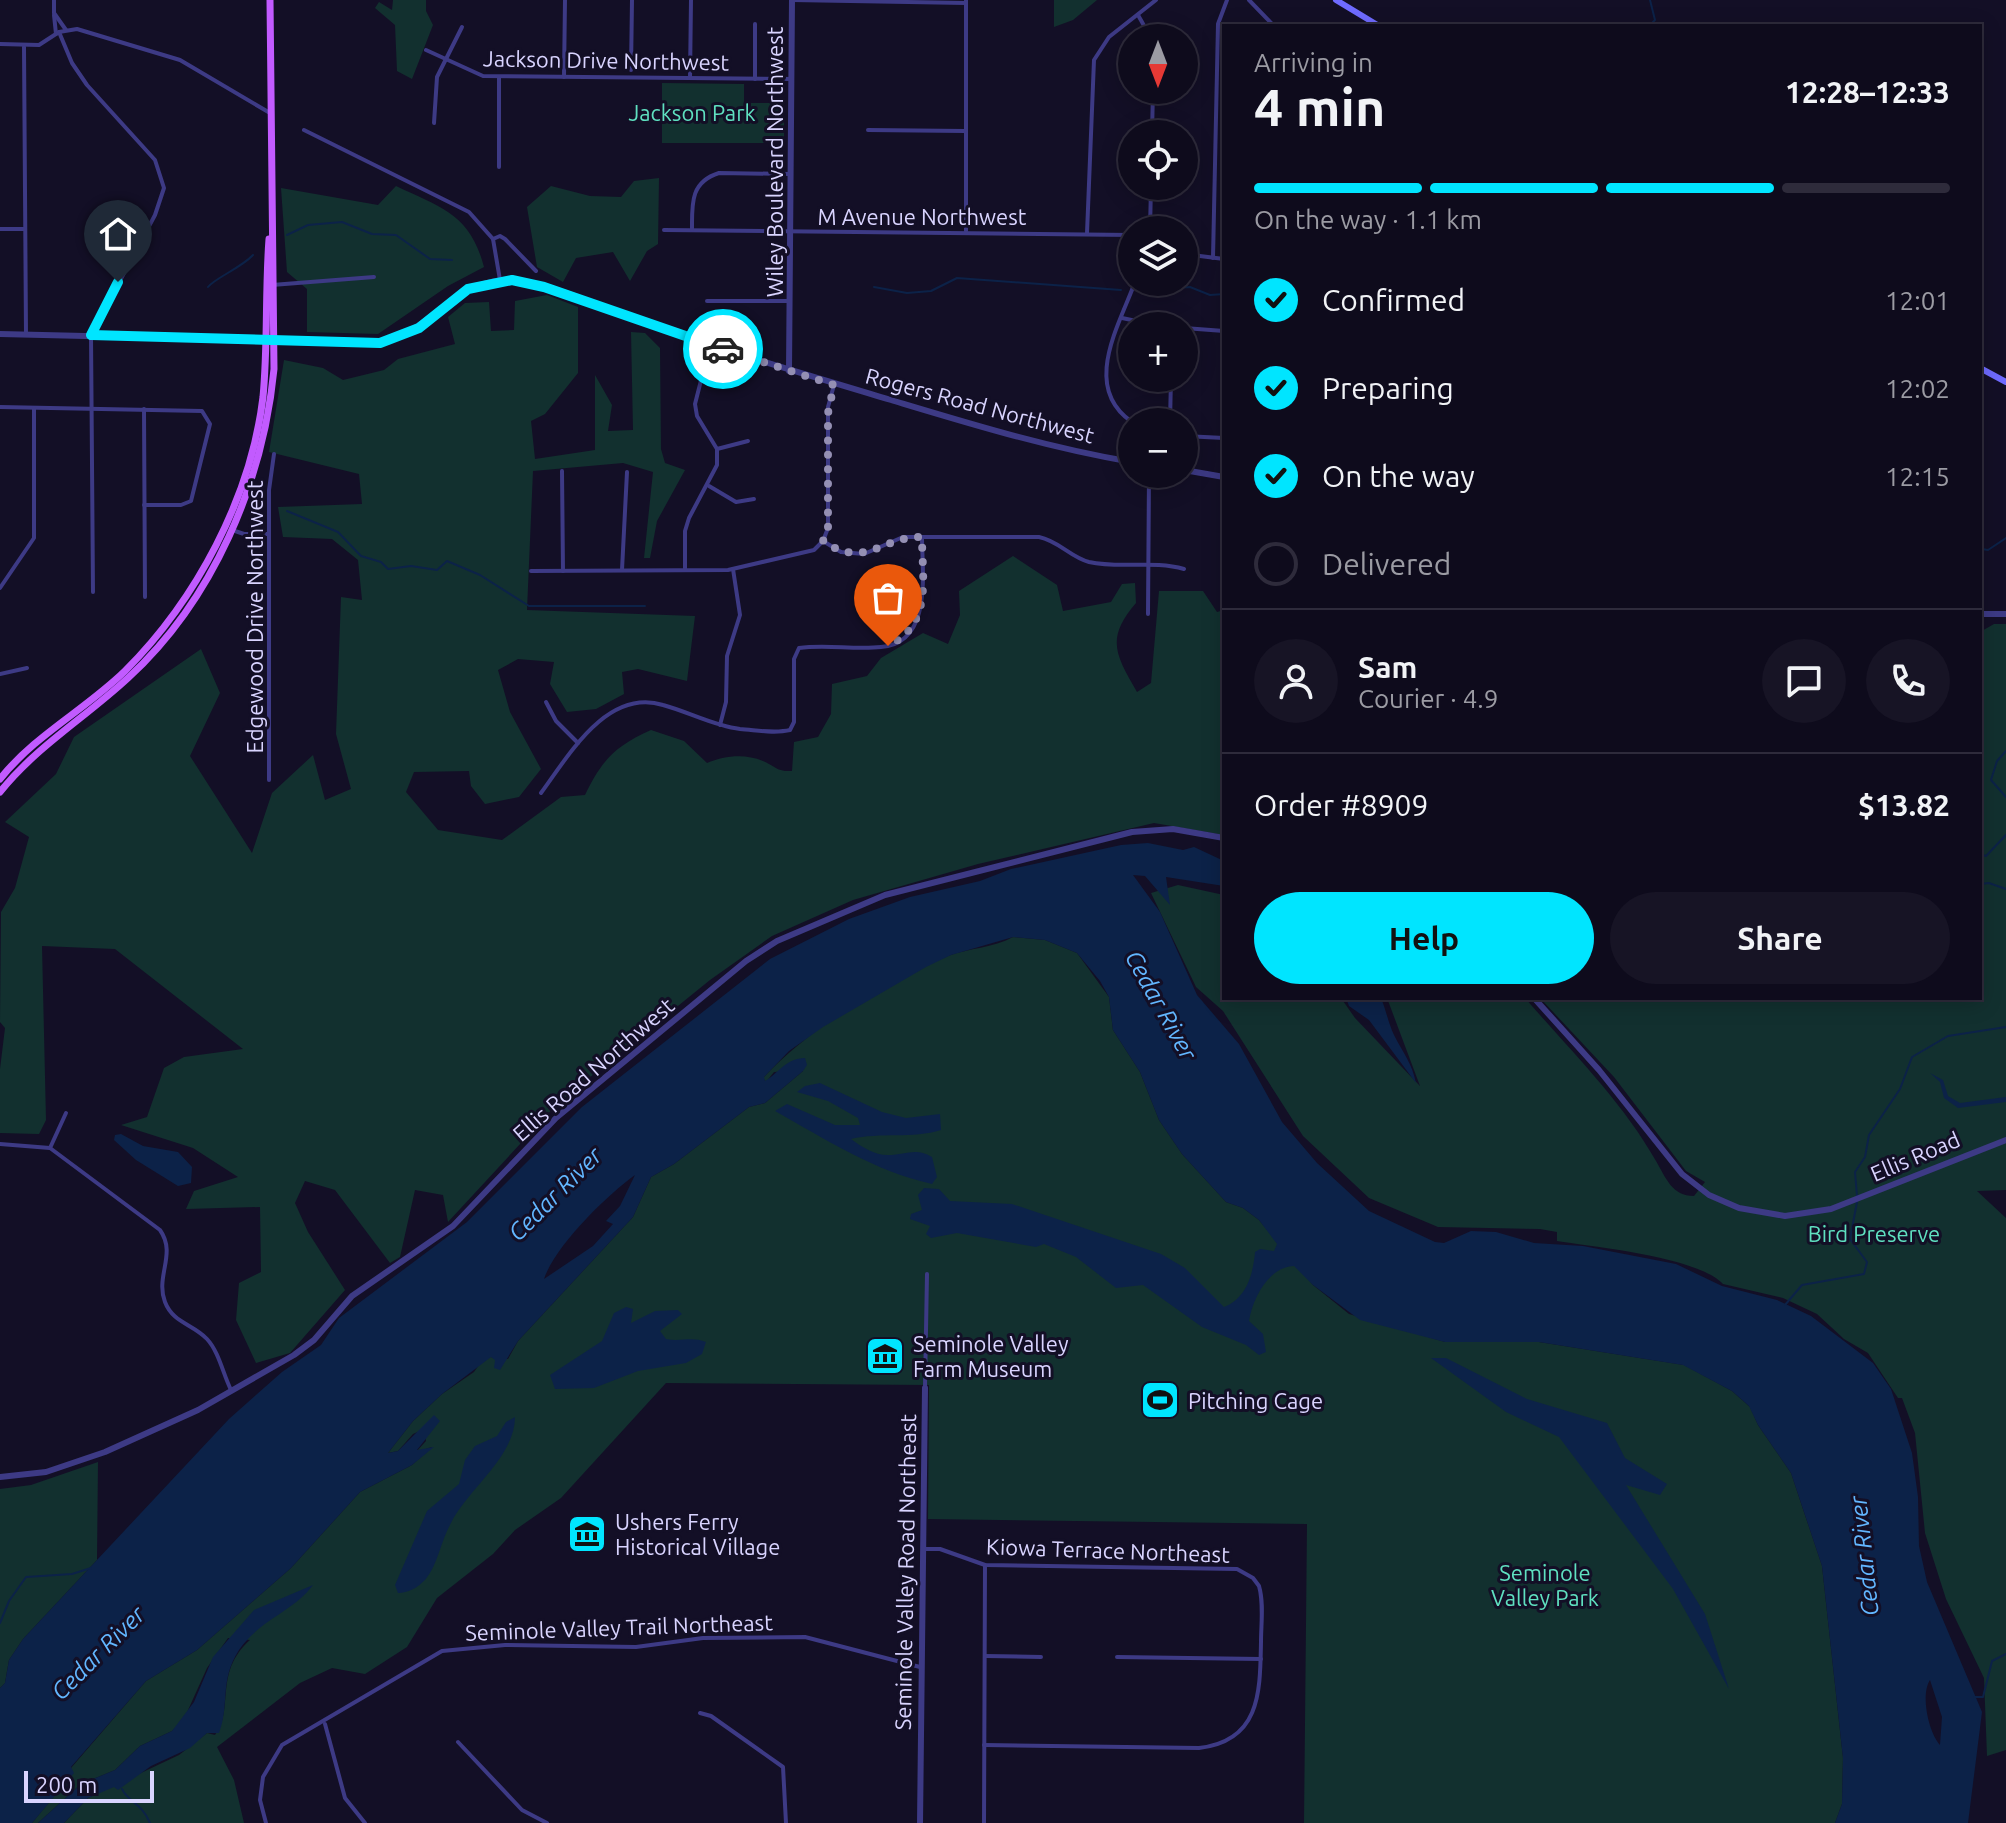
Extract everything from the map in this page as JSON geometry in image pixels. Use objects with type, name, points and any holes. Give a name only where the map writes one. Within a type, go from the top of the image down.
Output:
[{"type":"main road","points":[[0,792],[36,754],[128,678],[161,644],[201,588],[263,439],[271,391],[270,0]]},
{"type":"main road","points":[[1336,0],[1376,24]]},
{"type":"main road","points":[[1982,369],[2006,382]]},
{"type":"main road","points":[[0,779],[21,755],[123,673],[149,645],[194,585],[227,528]]},
{"type":"street","points":[[54,0],[58,33],[72,63],[87,85],[155,160],[164,188],[155,215],[91,335],[93,592]]},
{"type":"street","points":[[564,77],[565,0]]},
{"type":"street","points":[[631,70],[632,0]]},
{"type":"street","points":[[690,78],[691,0]]},
{"type":"street","points":[[792,0],[966,2],[966,231]]},
{"type":"street","name":"Wiley Boulevard Northwest","points":[[789,371],[792,301],[792,0]]},
{"type":"street","points":[[1087,233],[1091,69],[1102,45],[1156,0]]},
{"type":"street","points":[[1213,258],[1218,24],[1227,0]]},
{"type":"street","points":[[1249,0],[1272,24]]},
{"type":"street","points":[[54,13],[66,30]]},
{"type":"street","points":[[1138,15],[1143,24]]},
{"type":"street","points":[[755,24],[755,79]]},
{"type":"street","points":[[434,123],[435,85],[462,27]]},
{"type":"street","points":[[0,44],[39,45],[58,33],[77,29],[180,60],[271,114]]},
{"type":"street","points":[[24,47],[26,334]]},
{"type":"street","name":"Jackson Drive Northwest","points":[[426,50],[472,73],[499,77],[792,79]]},
{"type":"street","points":[[499,77],[499,167]]},
{"type":"street","points":[[304,130],[469,212],[493,239],[500,280]]},
{"type":"street","points":[[868,130],[965,131]]},
{"type":"street","points":[[692,230],[694,191],[708,177],[719,173],[792,174]]},
{"type":"street","points":[[0,229],[25,229]]},
{"type":"street","name":"M Avenue Northwest","points":[[664,230],[1118,234]]},
{"type":"street","points":[[493,239],[500,236],[505,239],[536,271]]},
{"type":"street","points":[[1198,256],[1222,259]]},
{"type":"street","points":[[269,285],[374,277]]},
{"type":"street","name":"Rogers Road Northwest","points":[[0,334],[270,338],[368,344],[392,340],[419,328],[460,294],[500,280],[544,287],[789,371],[1043,446],[1118,459]]},
{"type":"street","points":[[707,301],[792,301]]},
{"type":"street","points":[[1118,329],[1107,358],[1105,381],[1118,409]]},
{"type":"street","points":[[1198,329],[1222,331]]},
{"type":"street","points":[[685,570],[685,531],[717,465],[717,449],[697,416],[695,404],[710,345]]},
{"type":"street","points":[[531,571],[733,569],[776,556],[809,552],[823,541],[828,528],[828,407],[834,385]]},
{"type":"street","points":[[0,407],[198,410],[206,413],[210,424],[191,501],[181,505],[144,505]]},
{"type":"street","points":[[0,588],[34,538],[34,408]]},
{"type":"street","points":[[144,409],[145,597]]},
{"type":"street","points":[[1198,437],[1222,438]]},
{"type":"street","points":[[717,449],[748,441]]},
{"type":"street","name":"Edgewood Drive Northwest","points":[[269,780],[269,479],[274,454]]},
{"type":"street","points":[[562,471],[563,571]]},
{"type":"street","points":[[622,570],[627,472]]},
{"type":"street","points":[[1198,472],[1222,477]]},
{"type":"street","points":[[709,486],[736,502],[754,499]]},
{"type":"street","points":[[1148,614],[1149,488]]},
{"type":"street","points":[[227,528],[244,534],[269,534]]},
{"type":"street","points":[[541,793],[578,743],[614,711],[641,702],[661,704],[720,725],[758,731],[790,730],[794,722],[795,652],[806,647],[888,646],[911,629],[920,615],[922,537]]},
{"type":"street","points":[[823,541],[841,552],[864,554],[893,539],[1039,537],[1059,543],[1087,561],[1148,563],[1184,569]]},
{"type":"street","points":[[720,725],[726,702],[727,656],[740,615],[733,569]]},
{"type":"street","points":[[1982,614],[2006,614]]},
{"type":"street","points":[[0,674],[27,668]]},
{"type":"street","points":[[546,702],[556,721],[578,743]]},
{"type":"street","name":"Ellis Road Northwest","points":[[0,1477],[46,1472],[81,1461],[198,1410],[305,1347],[352,1296],[453,1226],[556,1118],[766,947],[885,895],[1132,832],[1173,829],[1222,838]]},
{"type":"street","name":"Ellis Road","points":[[1536,1000],[1615,1089],[1682,1174],[1701,1190],[1728,1205],[1762,1214],[1807,1215],[1838,1207],[2006,1140]]},
{"type":"street","points":[[50,1148],[66,1113]]},
{"type":"street","points":[[0,1144],[50,1148],[160,1230],[169,1250],[161,1281],[168,1308],[173,1317],[205,1337],[213,1346],[231,1390]]},
{"type":"street","name":"Seminole Valley Road Northeast","points":[[920,1823],[927,1274]]},
{"type":"street","name":"Kiowa Terrace Northeast","points":[[923,1549],[940,1549],[985,1565],[1237,1569],[1253,1578],[1261,1594],[1261,1659]]},
{"type":"street","points":[[984,1823],[985,1565]]},
{"type":"street","name":"Seminole Valley Trail Northeast","points":[[266,1823],[260,1800],[263,1777],[271,1759],[295,1735],[325,1723],[405,1670],[442,1651],[480,1646],[636,1647],[703,1638],[805,1637],[920,1667]]},
{"type":"street","points":[[985,1656],[1041,1657]]},
{"type":"street","points":[[984,1745],[1209,1747],[1228,1739],[1252,1716],[1260,1691],[1261,1659],[1117,1657]]},
{"type":"street","points":[[700,1713],[711,1716],[783,1767],[786,1823]]},
{"type":"street","points":[[325,1723],[345,1798],[365,1823]]},
{"type":"street","points":[[458,1742],[522,1810],[547,1823]]},
{"type":"green space","points":[[393,0],[426,0],[426,11],[433,25],[412,79],[397,71],[395,25],[375,8],[379,2],[392,10]]},
{"type":"green space","points":[[1054,0],[1097,0],[1073,20],[1054,27]]},
{"type":"green space","name":"Jackson Park","points":[[662,83],[744,84],[744,103],[784,103],[784,143],[662,143]]},
{"type":"green space","points":[[659,178],[658,244],[647,251],[630,281],[613,252],[576,258],[563,282],[537,267],[527,207],[551,186],[590,196],[621,197],[634,181]]},
{"type":"green space","points":[[396,186],[440,207],[462,224],[471,235],[484,267],[448,286],[378,334],[307,332],[307,289],[287,272],[281,188],[378,205]]},
{"type":"green space","points":[[547,295],[578,307],[578,373],[545,414],[531,421],[535,459],[595,450],[595,375],[612,405],[608,431],[633,430],[631,332],[645,333],[660,348],[661,449],[665,463],[685,470],[657,521],[650,558],[644,558],[653,472],[623,463],[533,471],[527,610],[695,616],[687,681],[638,669],[622,672],[624,694],[596,709],[567,712],[550,684],[554,662],[518,659],[498,670],[510,712],[541,769],[519,797],[485,804],[471,786],[469,771],[414,772],[406,792],[438,830],[502,840],[561,797],[585,795],[597,772],[611,755],[651,730],[684,741],[707,763],[741,756],[763,761],[779,770],[792,771],[794,742],[818,737],[831,714],[832,684],[867,676],[881,658],[923,633],[948,644],[960,615],[959,591],[1013,556],[1057,585],[1063,611],[1111,602],[1122,584],[1135,583],[1136,603],[1120,627],[1117,647],[1137,692],[1151,683],[1159,591],[1203,591],[1217,612],[1222,611],[1222,835],[1154,823],[978,864],[853,900],[772,936],[710,980],[557,1104],[448,1222],[443,1195],[415,1190],[400,1257],[390,1263],[335,1190],[305,1181],[295,1203],[308,1232],[345,1290],[290,1353],[256,1363],[236,1320],[239,1283],[261,1272],[260,1207],[186,1209],[194,1191],[238,1177],[193,1148],[121,1125],[147,1117],[164,1068],[184,1057],[243,1049],[115,949],[42,946],[46,1120],[39,1134],[0,1133],[0,1069],[5,1028],[0,1022],[1,912],[15,888],[29,837],[5,822],[56,774],[74,737],[201,649],[220,693],[190,756],[252,853],[272,793],[313,755],[325,800],[351,789],[336,734],[341,597],[362,600],[358,560],[332,539],[283,537],[278,507],[362,504],[359,474],[269,452],[284,360],[323,368],[343,380],[384,370],[398,359],[455,344],[448,317],[465,303],[489,302],[491,331],[514,330],[515,301]]},
{"type":"green space","name":"Bird Preserve","points":[[1994,624],[2006,624],[2006,1190],[1977,1191],[2006,1218],[2006,1750],[1987,1756],[1984,1678],[1946,1599],[1925,1533],[1915,1433],[1902,1398],[1898,1398],[1868,1353],[1844,1339],[1817,1314],[1783,1298],[1723,1284],[1710,1275],[1670,1260],[1557,1241],[1557,1232],[1540,1229],[1438,1227],[1369,1198],[1303,1136],[1223,1011],[1196,987],[1151,893],[1178,885],[1222,895],[1222,1000],[1342,1000],[1355,1018],[1420,1086],[1388,1000],[1527,1000],[1628,1118],[1670,1185],[1680,1193],[1694,1196],[1705,1182],[1686,1171],[1614,1077],[1542,1000],[1982,1000],[1982,631]]},
{"type":"green space","name":"Seminole Valley Park","points":[[1013,937],[1045,940],[1077,953],[1109,997],[1113,1030],[1140,1072],[1159,1120],[1182,1154],[1226,1202],[1243,1208],[1259,1220],[1313,1285],[1349,1314],[1445,1342],[1539,1342],[1684,1365],[1732,1391],[1750,1407],[1758,1425],[1791,1473],[1822,1566],[1843,1758],[1842,1804],[1835,1823],[1304,1823],[1307,1524],[928,1519],[929,1385],[666,1383],[561,1498],[515,1530],[493,1554],[437,1598],[407,1647],[365,1674],[332,1668],[300,1683],[217,1747],[234,1780],[244,1823],[64,1823],[88,1798],[179,1755],[207,1733],[215,1735],[224,1714],[232,1665],[250,1640],[228,1638],[207,1668],[184,1719],[172,1731],[140,1746],[115,1770],[81,1784],[38,1823],[32,1823],[73,1773],[71,1768],[146,1681],[197,1650],[291,1568],[360,1492],[412,1465],[432,1447],[416,1452],[426,1441],[424,1429],[413,1434],[398,1451],[388,1453],[413,1421],[442,1394],[474,1372],[481,1362],[490,1357],[508,1359],[518,1341],[633,1217],[651,1177],[674,1164],[749,1107],[765,1103],[803,1071],[774,1072],[766,1082],[763,1078],[803,1041],[849,1008],[948,956]]},
{"type":"green space","points":[[98,1462],[97,1560],[23,1639],[9,1660],[5,1683],[0,1688],[0,1489],[31,1485]]},
{"type":"water","name":"Cedar River","points":[[1148,843],[1183,850],[1194,847],[1222,860],[1222,886],[1166,877],[1170,905],[1145,876],[1133,875],[1160,912],[1197,995],[1239,1044],[1282,1122],[1317,1163],[1369,1211],[1435,1242],[1444,1243],[1471,1231],[1496,1232],[1534,1243],[1583,1246],[1676,1264],[1722,1286],[1777,1300],[1811,1316],[1873,1363],[1891,1389],[1912,1453],[1918,1497],[1919,1546],[1927,1582],[1982,1712],[1968,1823],[1835,1823],[1842,1804],[1843,1758],[1822,1566],[1791,1473],[1758,1425],[1749,1406],[1732,1391],[1683,1365],[1539,1342],[1445,1342],[1360,1320],[1313,1285],[1294,1266],[1270,1278],[1254,1302],[1249,1321],[1263,1334],[1266,1352],[1259,1355],[1246,1345],[1202,1327],[1143,1285],[1116,1288],[1076,1257],[1044,1244],[1036,1247],[957,1233],[931,1238],[926,1234],[930,1226],[910,1219],[911,1214],[922,1210],[918,1195],[924,1188],[939,1189],[950,1201],[1012,1204],[1161,1254],[1185,1268],[1224,1307],[1238,1298],[1247,1284],[1255,1252],[1260,1249],[1274,1251],[1277,1244],[1259,1220],[1243,1208],[1226,1202],[1182,1154],[1159,1120],[1140,1072],[1113,1030],[1109,997],[1077,953],[1045,940],[1013,937],[951,955],[926,967],[823,1027],[789,1051],[764,1077],[765,1081],[788,1063],[805,1058],[807,1065],[803,1071],[765,1103],[749,1107],[674,1164],[651,1177],[633,1217],[518,1341],[500,1370],[494,1368],[495,1360],[491,1357],[442,1394],[413,1421],[388,1453],[398,1451],[434,1415],[440,1421],[417,1450],[434,1447],[412,1465],[360,1492],[291,1568],[197,1650],[146,1681],[71,1767],[74,1773],[32,1823],[0,1823],[0,1688],[5,1683],[9,1660],[23,1639],[229,1419],[282,1372],[321,1345],[339,1318],[467,1222],[582,1107],[770,959],[849,919],[910,897],[980,881],[1011,869],[1121,845]],"holes":[[[635,1175],[620,1206],[606,1221],[613,1224],[593,1246],[544,1279],[559,1252],[583,1222]],[[1930,1680],[1942,1717],[1940,1745],[1927,1714],[1926,1695]]]},
{"type":"water","points":[[1347,1000],[1382,1000],[1416,1083],[1369,1020],[1349,1006]]},
{"type":"water","points":[[1930,1073],[1943,1080],[1948,1096],[1960,1103],[2006,1097],[2006,1102],[1958,1108],[1944,1098],[1940,1082]]},
{"type":"water","points":[[820,1083],[882,1112],[906,1118],[940,1114],[941,1130],[851,1139],[878,1154],[915,1152],[932,1157],[937,1177],[932,1184],[871,1163],[775,1111],[787,1104],[835,1125],[860,1125],[858,1118],[828,1101],[797,1092],[805,1086]]},
{"type":"water","points":[[121,1134],[143,1146],[178,1152],[192,1167],[191,1183],[178,1186],[136,1160],[114,1140],[115,1135]]},
{"type":"water","points":[[626,1307],[633,1309],[631,1323],[655,1311],[678,1310],[682,1314],[660,1331],[666,1339],[706,1342],[702,1354],[686,1363],[638,1371],[594,1388],[555,1389],[550,1375],[602,1341],[614,1313]]},
{"type":"water","points":[[1431,1358],[1446,1358],[1527,1399],[1607,1423],[1625,1458],[1667,1484],[1660,1495],[1626,1485],[1705,1614],[1729,1689],[1673,1589],[1559,1437],[1506,1412]]},
{"type":"water","points":[[515,1417],[507,1446],[459,1510],[429,1574],[416,1588],[398,1593],[395,1585],[427,1511],[459,1484],[465,1460],[475,1446],[497,1436],[506,1422]]},
{"type":"water","points":[[313,1585],[296,1602],[256,1631],[239,1650],[229,1672],[219,1733],[207,1733],[190,1748],[151,1766],[118,1790],[114,1787],[88,1798],[64,1823],[38,1823],[81,1784],[115,1770],[140,1746],[172,1731],[194,1702],[213,1657],[254,1610]]},
{"type":"waterway","points":[[1650,0],[1655,20],[1651,24]]},
{"type":"waterway","points":[[287,235],[308,225],[342,222],[372,234],[396,235],[430,259],[452,260]]},
{"type":"waterway","points":[[208,287],[253,255]]},
{"type":"waterway","points":[[874,287],[907,293],[931,291],[957,278],[1118,290]]},
{"type":"waterway","points":[[1198,290],[1210,295],[1222,294]]},
{"type":"waterway","points":[[287,511],[338,532],[361,556],[381,562],[388,569],[411,566],[437,570],[447,561],[480,575],[529,606],[645,606]]},
{"type":"waterway","points":[[1982,549],[1988,550],[2006,538]]},
{"type":"waterway","points":[[2006,751],[1997,761],[1991,780],[2006,797]]},
{"type":"waterway","points":[[1982,855],[1986,856],[2006,835]]},
{"type":"waterway","points":[[1982,884],[2006,889]]},
{"type":"waterway","points":[[1857,1196],[1855,1172],[1865,1157],[1869,1135],[1900,1089],[1912,1057],[1948,1036],[2006,1027]]},
{"type":"waterway","points":[[1785,1305],[1802,1285],[1864,1274],[1867,1262],[1850,1239],[1857,1202]]},
{"type":"waterway","points":[[0,1623],[9,1601],[26,1577],[72,1574],[91,1568]]},
{"type":"waterway","points":[[1974,1697],[1983,1697],[1992,1661],[2006,1654]]},
{"type":"waterway","points":[[122,1789],[150,1823]]},
{"type":"way so far","points":[[723,349],[834,385],[828,407],[828,528],[823,541],[841,552],[864,554],[893,539],[922,537],[920,615],[911,629],[888,646]]},
{"type":"place","name":"Seminole Valley Farm Museum","points":[[885,1356]]},
{"type":"place","name":"Pitching Cage","points":[[1160,1400]]},
{"type":"place","name":"Ushers Ferry Historical Village","points":[[587,1534]]},
{"type":"route","points":[[118,282],[91,335],[380,343],[419,328],[468,289],[500,280],[512,280],[544,287],[723,349]]}]
